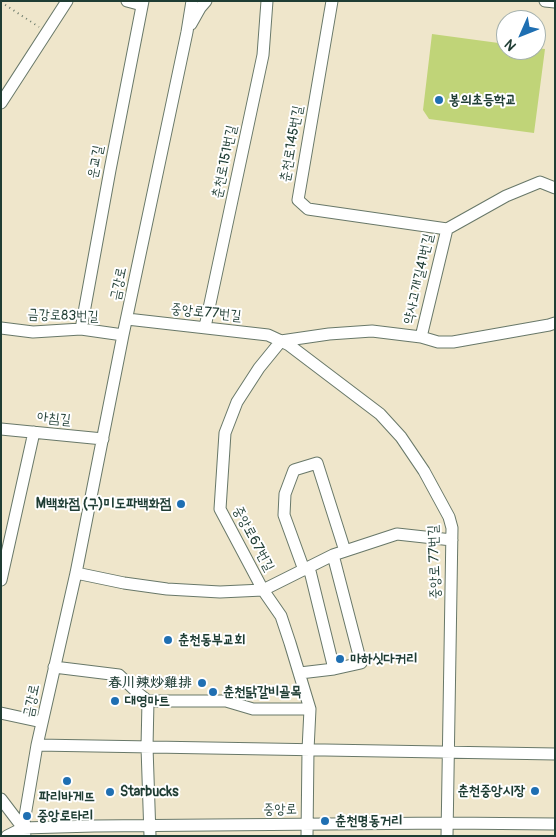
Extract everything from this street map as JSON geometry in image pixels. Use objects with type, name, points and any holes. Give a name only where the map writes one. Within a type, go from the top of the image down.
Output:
[{"type":"street","points":[[1,103],[67,1]]},
{"type":"street","points":[[127,1],[143,3]]},
{"type":"street","name":"금강로","points":[[24,832],[37,745],[76,573],[192,1]]},
{"type":"street","points":[[187,32],[206,1]]},
{"type":"street","name":"춘천로151번길","points":[[205,327],[262,55],[267,1]]},
{"type":"street","name":"춘천로145번길","points":[[332,1],[298,200],[308,209],[447,229]]},
{"type":"street","points":[[545,1],[555,2]]},
{"type":"street","name":"운교길","points":[[81,329],[143,3]]},
{"type":"street","name":"약사고개길41번길","points":[[421,336],[447,229],[506,196],[540,182],[555,188]]},
{"type":"street","name":"중앙로77번길","points":[[127,319],[268,335],[281,341]]},
{"type":"street","points":[[281,341],[372,330],[421,336],[438,342],[453,342],[549,325],[555,322]]},
{"type":"street","name":"금강로83번길","points":[[1,328],[33,332],[81,329],[123,335]]},
{"type":"street","name":"중앙로 77번길","points":[[281,341],[289,345],[380,414],[401,437],[424,471],[449,517],[452,528],[452,540],[447,836]]},
{"type":"street","name":"중앙로67번길","points":[[281,341],[259,368],[237,402],[225,433],[220,510],[263,590],[281,616],[310,709],[307,830]]},
{"type":"street","name":"아침길","points":[[1,429],[103,439]]},
{"type":"street","points":[[1,580],[34,432]]},
{"type":"street","points":[[334,669],[307,568],[284,515],[285,494],[294,470],[317,463],[345,551]]},
{"type":"street","points":[[76,573],[124,583],[167,589],[220,592],[263,590],[333,555],[397,534],[452,540]]},
{"type":"street","points":[[300,673],[334,669],[361,663],[333,555]]},
{"type":"street","points":[[54,667],[119,675],[148,701],[226,700],[254,709],[310,709]]},
{"type":"street","points":[[148,701],[149,831]]},
{"type":"street","points":[[1,713],[42,722]]},
{"type":"street","points":[[37,745],[555,754]]},
{"type":"street","points":[[1,799],[24,832]]},
{"type":"street","name":"중앙로","points":[[7,836],[24,832],[307,830],[447,823],[555,824]]},
{"type":"path","points":[[1,2],[46,32]]},
{"type":"green space","points":[[432,34],[496,43],[496,60],[544,60],[534,133],[429,119],[423,110]]},
{"type":"place","name":"봉의초등학교","points":[[439,100]]},
{"type":"place","name":"M백화점 (구)미도파백화점","points":[[181,504]]},
{"type":"place","name":"춘천동부교회","points":[[168,640]]},
{"type":"place","name":"마하싯다커리","points":[[340,659]]},
{"type":"place","name":"春川辣炒雞排","points":[[202,683]]},
{"type":"place","name":"춘천닭갈비골목","points":[[213,692]]},
{"type":"place","name":"대영마트","points":[[115,701]]},
{"type":"place","name":"파리바게뜨","points":[[67,781]]},
{"type":"place","name":"춘천중앙시장","points":[[535,791]]},
{"type":"place","name":"Starbucks","points":[[110,792]]},
{"type":"place","name":"중앙로타리","points":[[27,816]]},
{"type":"place","name":"춘천명동거리","points":[[325,821]]}]
